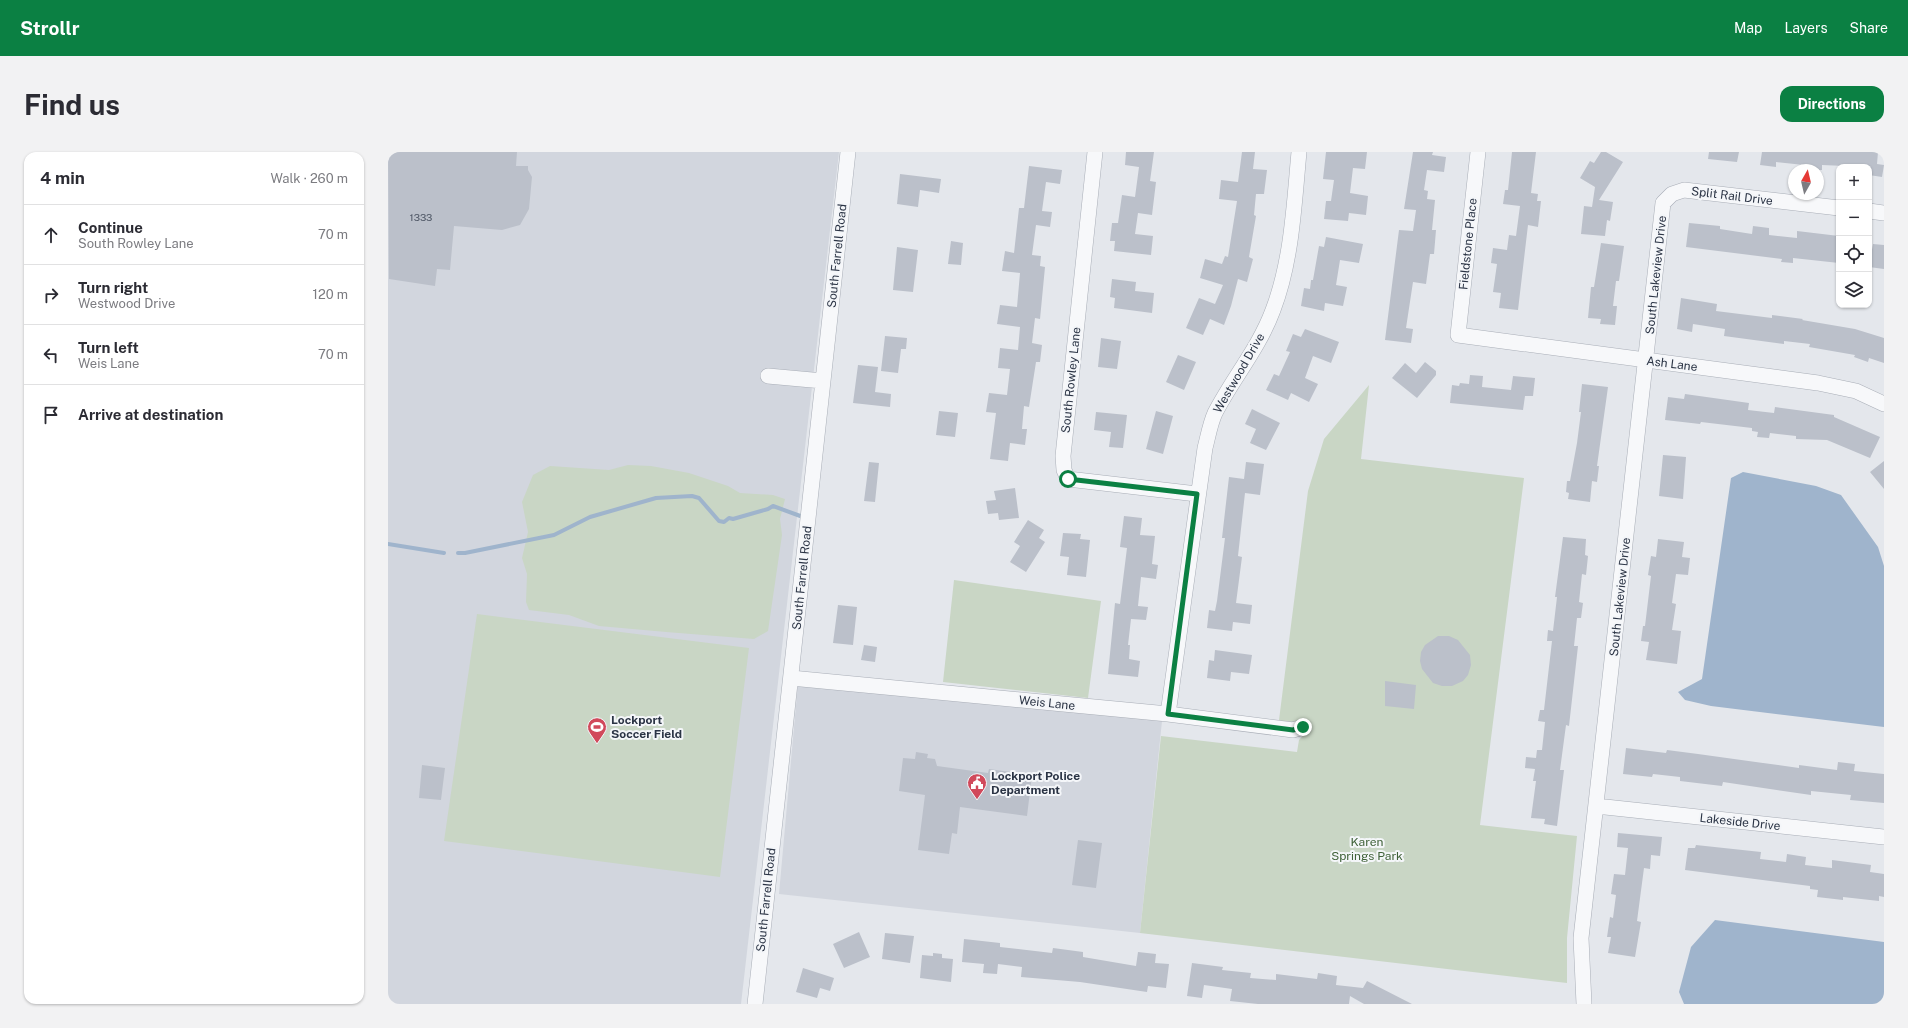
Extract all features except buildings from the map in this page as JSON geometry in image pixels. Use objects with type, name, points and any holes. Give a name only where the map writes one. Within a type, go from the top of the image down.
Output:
[{"type":"street","name":"South Farrell Road","points":[[755,1004],[848,152]]},
{"type":"street","name":"South Rowley Lane","points":[[1095,152],[1063,456],[1064,470],[1068,479],[1197,494]]},
{"type":"street","name":"Westwood Drive","points":[[1168,714],[1197,494],[1205,448],[1214,414],[1253,352],[1273,311],[1286,269],[1292,229],[1299,152]]},
{"type":"street","name":"Fieldstone Place","points":[[1458,336],[1478,152]]},
{"type":"street","name":"Split Rail Drive","points":[[1672,194],[1684,190],[1836,208]]},
{"type":"street","name":"South Lakeview Drive","points":[[1584,1004],[1581,938],[1664,203],[1672,194]]},
{"type":"street","points":[[1872,211],[1884,213]]},
{"type":"street","name":"Ash Lane","points":[[1458,336],[1818,383],[1856,391],[1884,404]]},
{"type":"street","points":[[768,376],[823,381]]},
{"type":"street","name":"Weis Lane","points":[[791,678],[1168,714],[1293,730],[1303,727]]},
{"type":"street","name":"Lakeside Drive","points":[[1596,806],[1884,837]]},
{"type":"shaded area","points":[[388,152],[839,152],[741,1004],[388,1004]]},
{"type":"shaded area","points":[[798,683],[1162,721],[1140,933],[779,894]]},
{"type":"green space","name":"Karen Springs Park","points":[[1369,385],[1361,459],[1524,478],[1480,825],[1577,836],[1567,938],[1567,983],[1140,933],[1161,736],[1297,752],[1299,740],[1306,732],[1278,728],[1308,491],[1324,439]]},
{"type":"green space","points":[[628,465],[651,466],[689,473],[728,486],[740,493],[773,495],[785,499],[780,519],[782,535],[768,631],[754,639],[666,632],[599,626],[569,615],[529,610],[526,602],[527,574],[522,558],[528,532],[522,502],[533,475],[550,466],[609,470]]},
{"type":"green space","points":[[954,580],[1101,601],[1088,698],[943,682]]},
{"type":"green space","name":"Lockport Soccer Field","points":[[477,614],[749,648],[720,877],[444,841]]},
{"type":"water","points":[[1743,472],[1816,486],[1841,495],[1878,547],[1884,566],[1884,727],[1711,706],[1685,700],[1678,692],[1702,679],[1731,478]]},
{"type":"water","points":[[1715,920],[1884,942],[1884,1004],[1684,1004],[1679,992],[1691,947]]},
{"type":"waterway","points":[[458,553],[465,553],[554,535],[590,517],[656,498],[692,496],[699,498],[719,521],[724,522],[729,518],[733,519],[768,509],[773,506],[803,517]]},
{"type":"waterway","points":[[388,544],[444,553]]},
{"type":"place","name":"Lockport Soccer Field","points":[[597,744]]},
{"type":"place","name":"Lockport Police Department","points":[[977,800]]},
{"type":"route","points":[[1068,479],[1197,494],[1168,714],[1293,730],[1303,727]]}]
